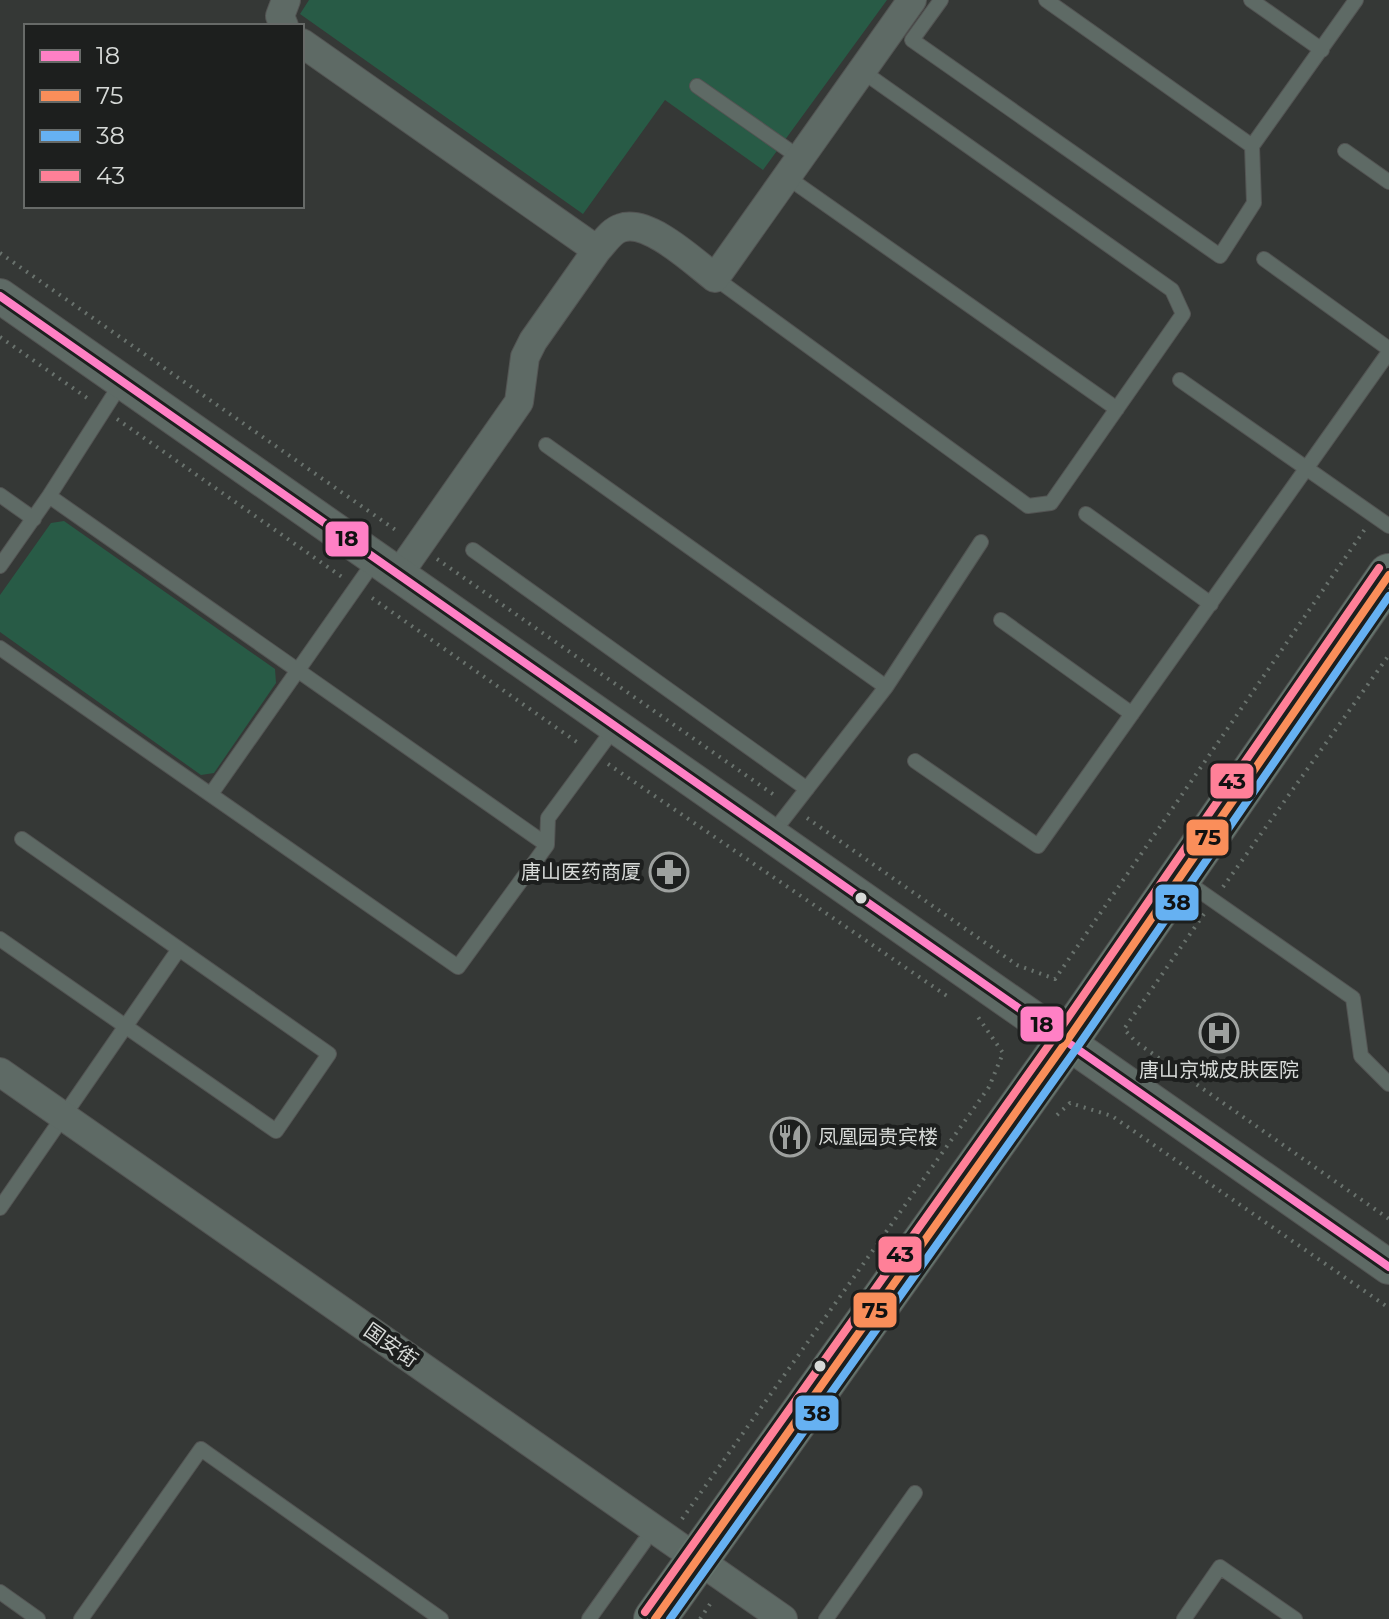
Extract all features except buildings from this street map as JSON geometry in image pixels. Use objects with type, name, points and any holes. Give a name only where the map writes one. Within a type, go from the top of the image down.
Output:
[{"type":"main road","points":[[655,1619],[674,1553],[1066,1042],[1197,889],[1389,575]]},
{"type":"street","points":[[283,24],[280,16],[286,0]]},
{"type":"street","points":[[387,567],[418,546],[519,402],[525,357],[529,349],[597,250],[619,228],[635,226],[650,231],[715,278],[862,71],[905,2]]},
{"type":"street","points":[[304,44],[597,250]]},
{"type":"street","points":[[0,296],[1389,1267]]},
{"type":"street","name":"国安街","points":[[0,1072],[58,1124],[674,1553],[783,1619]]},
{"type":"street","name":"国安街","points":[[0,1095],[58,1124]]},
{"type":"street","name":"国安街","points":[[674,1553],[752,1619]]},
{"type":"lane","points":[[941,0],[912,40],[1220,256],[1254,203],[1252,146],[1356,0]]},
{"type":"lane","points":[[1046,0],[1252,146]]},
{"type":"lane","points":[[1251,0],[1322,50]]},
{"type":"lane","points":[[715,278],[1028,506],[1051,503],[1183,314],[1172,290],[862,71]]},
{"type":"lane","points":[[697,86],[794,168],[1117,409]]},
{"type":"lane","points":[[1345,151],[1389,182]]},
{"type":"lane","points":[[915,761],[1038,846],[1307,469],[1389,350],[1264,259]]},
{"type":"lane","points":[[1180,380],[1389,526]]},
{"type":"lane","points":[[0,566],[34,519],[122,381]]},
{"type":"lane","points":[[546,445],[886,687]]},
{"type":"lane","points":[[0,495],[34,519]]},
{"type":"lane","points":[[49,496],[547,845]]},
{"type":"lane","points":[[1086,514],[1211,604]]},
{"type":"lane","points":[[771,835],[886,687],[981,542]]},
{"type":"lane","points":[[473,550],[807,789]]},
{"type":"lane","points":[[211,794],[358,588],[387,567]]},
{"type":"lane","points":[[1001,620],[1132,714]]},
{"type":"lane","points":[[0,648],[458,967],[547,845],[548,818],[615,727]]},
{"type":"lane","points":[[0,939],[276,1131],[329,1054],[22,839]]},
{"type":"lane","points":[[1197,889],[1353,998],[1361,1056],[1389,1084]]},
{"type":"lane","points":[[0,1208],[179,949]]},
{"type":"lane","points":[[81,1619],[201,1449],[441,1619]]},
{"type":"lane","points":[[828,1618],[915,1493]]},
{"type":"lane","points":[[589,1619],[674,1553]]},
{"type":"lane","points":[[1184,1619],[1220,1567],[1295,1619]]},
{"type":"lane","points":[[0,1592],[38,1619]]},
{"type":"path","points":[[0,253],[1017,965],[1055,979],[1374,516]]},
{"type":"path","points":[[0,337],[593,754],[954,1001]]},
{"type":"path","points":[[1389,655],[1197,889],[1124,1029],[1136,1042],[1389,1219]]},
{"type":"path","points":[[674,1553],[989,1087],[1003,1053],[980,1018],[967,1010]]},
{"type":"path","points":[[1070,1103],[1112,1116],[1389,1308]]},
{"type":"green space","points":[[309,0],[887,0],[763,170],[665,100],[583,214],[300,14]]},
{"type":"green space","points":[[64,521],[275,669],[276,683],[214,773],[201,775],[0,632],[0,595],[51,523]]},
{"type":"transit line","name":"18","points":[[0,296],[1389,1267]]},
{"type":"transit line","name":"43","points":[[645,1612],[1056,1035],[1379,568]]},
{"type":"transit line","name":"75","points":[[655,1619],[1066,1042],[1389,575]]},
{"type":"transit line","name":"38","points":[[670,1619],[1076,1049],[1389,596]]},
{"type":"place","name":"唐山医药商厦","points":[[669,872]]},
{"type":"place","name":"唐山京城皮肤医院","points":[[1219,1033]]},
{"type":"place","name":"凤凰园贵宾楼","points":[[790,1137]]}]
